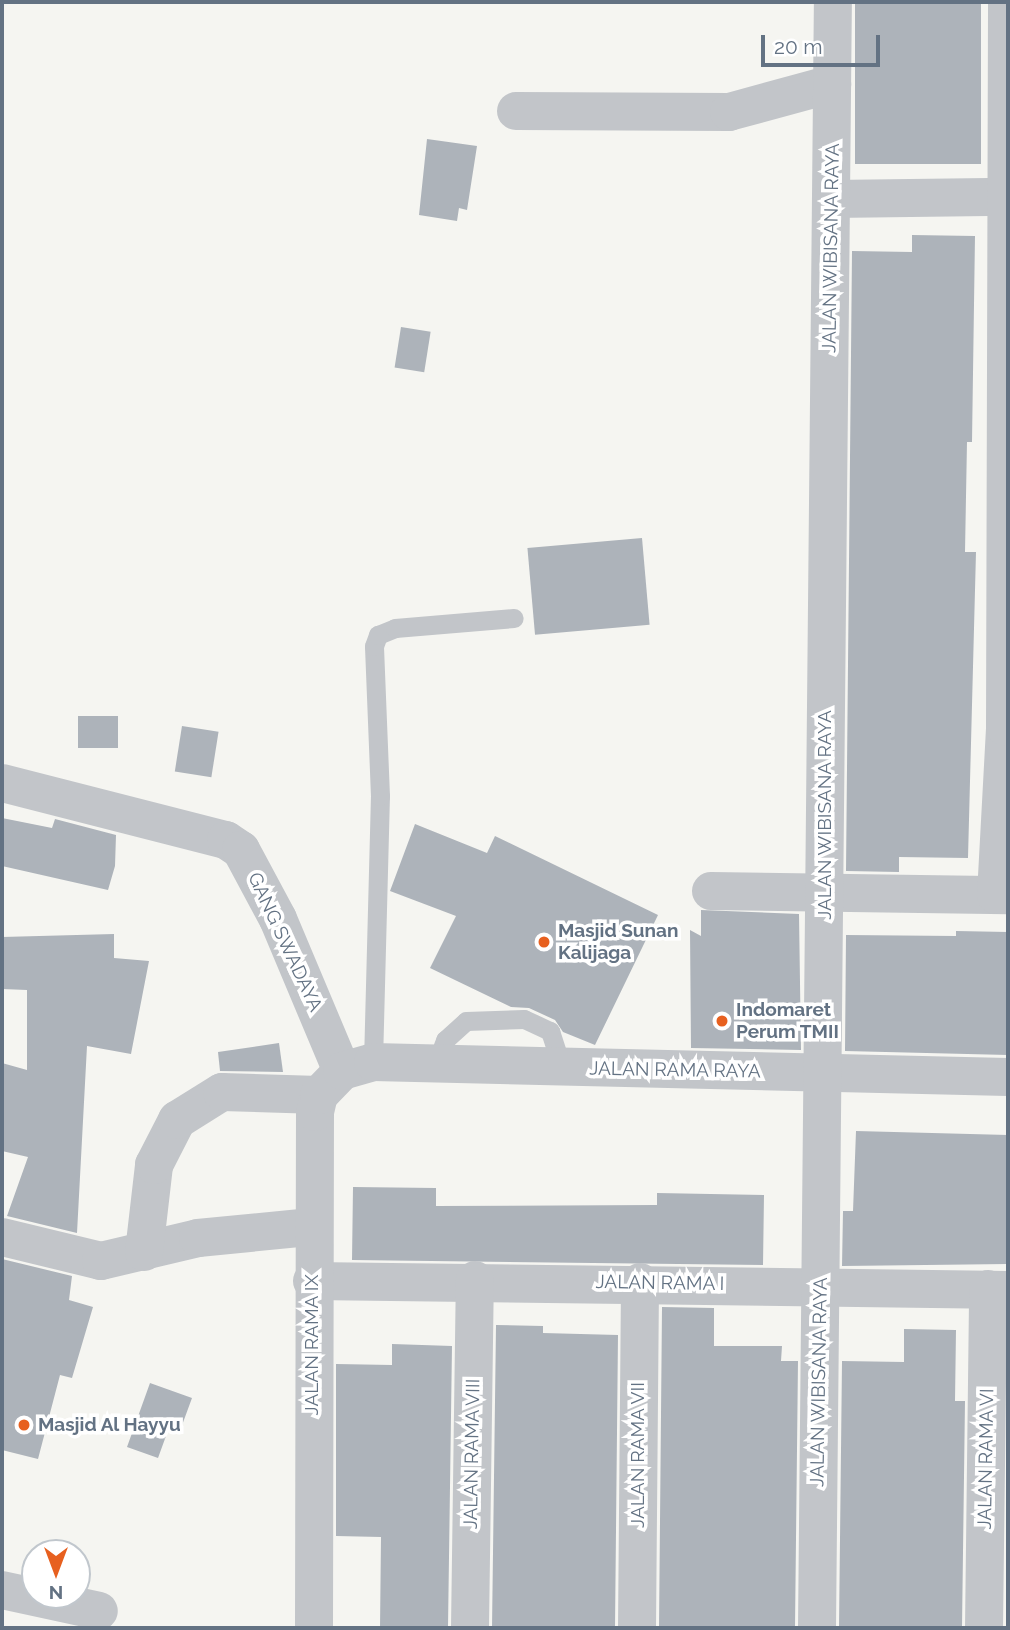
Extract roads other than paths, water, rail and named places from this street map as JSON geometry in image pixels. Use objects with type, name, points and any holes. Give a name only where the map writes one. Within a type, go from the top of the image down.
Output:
[{"type":"street","name":"JALAN WIBISANA RAYA","points":[[817,1628],[833,2]]},
{"type":"street","points":[[711,891],[1002,895],[1007,727],[1007,2]]},
{"type":"street","points":[[516,111],[729,112],[832,84]]},
{"type":"street","points":[[832,199],[1006,197]]},
{"type":"street","name":"GANG SWADAYA","points":[[2,783],[226,840],[241,850],[278,919],[345,1076]]},
{"type":"street","name":"JALAN RAMA RAYA","points":[[144,1252],[155,1165],[177,1121],[222,1092],[436,1064],[1008,1077]]},
{"type":"street","name":"JALAN RAMA IX","points":[[314,1628],[312,1227],[315,1112],[345,1076]]},
{"type":"street","points":[[2,1237],[101,1261],[198,1238],[312,1227]]},
{"type":"street","name":"JALAN RAMA I","points":[[312,1281],[475,1280],[998,1289]]},
{"type":"street","name":"JALAN RAMA VIII","points":[[470,1628],[475,1280]]},
{"type":"street","name":"JALAN RAMA VII","points":[[637,1628],[640,1282]]},
{"type":"street","name":"JALAN RAMA VI","points":[[984,1628],[998,1289]]},
{"type":"street","points":[[2,1590],[99,1611]]},
{"type":"lane","points":[[345,1076],[380,796],[374,646],[378,635],[395,628],[514,618]]},
{"type":"place","name":"Masjid Sunan Kalijaga","points":[[544,942]]},
{"type":"place","name":"Indomaret Perum TMII","points":[[722,1021]]},
{"type":"place","name":"Masjid Al Hayyu","points":[[24,1425]]}]
